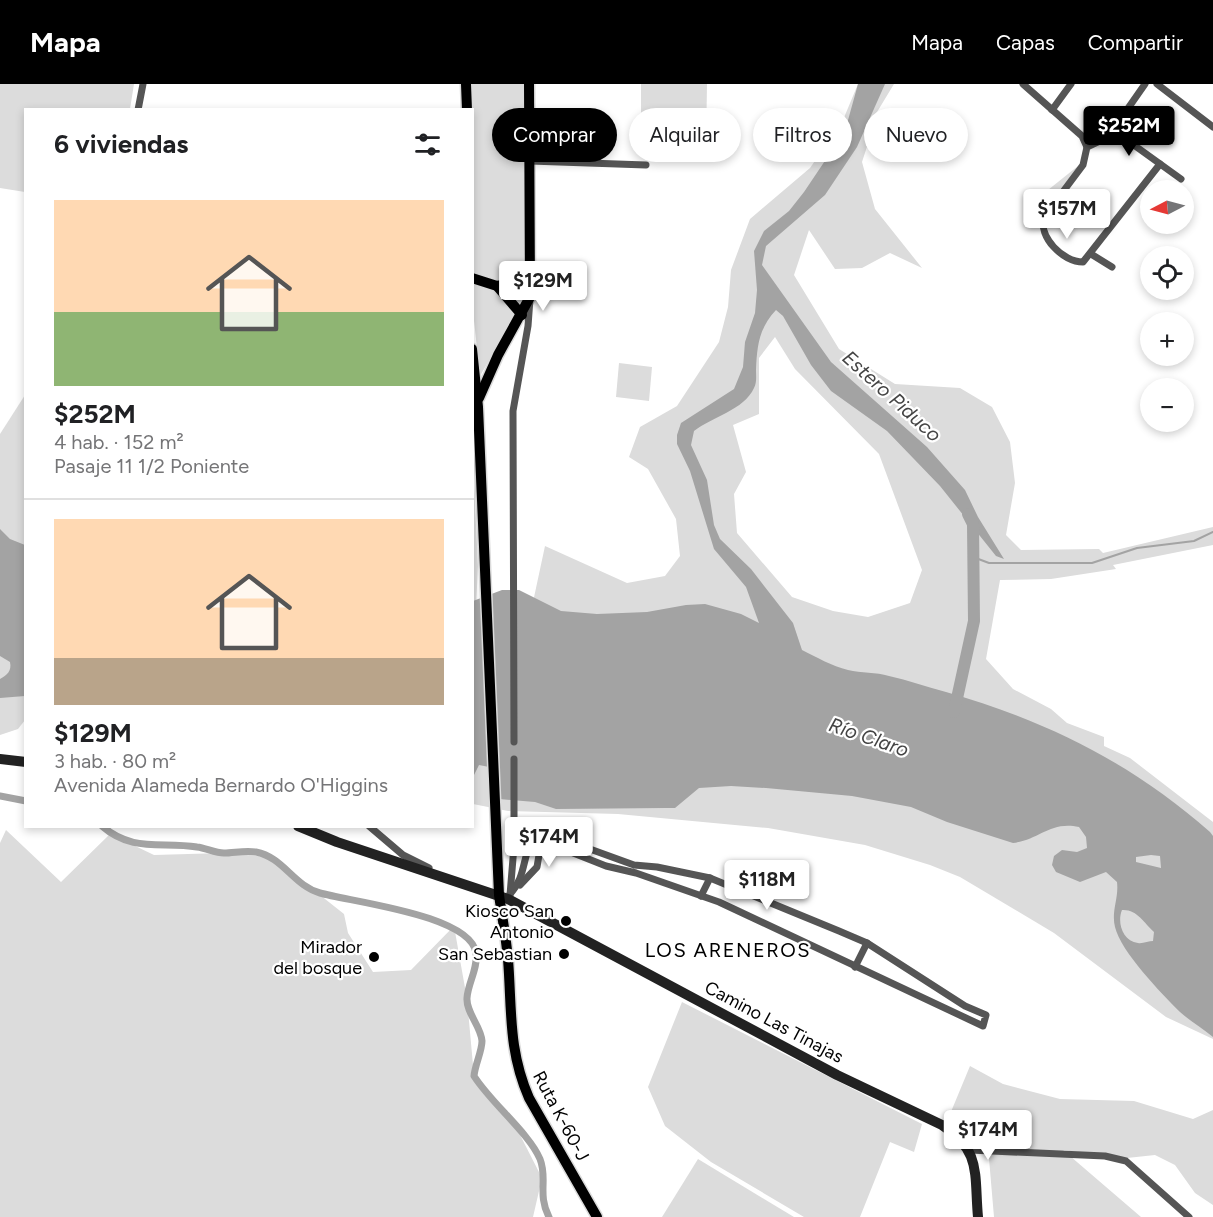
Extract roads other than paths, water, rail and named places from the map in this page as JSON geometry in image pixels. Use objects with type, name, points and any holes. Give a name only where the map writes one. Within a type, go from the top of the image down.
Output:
[{"type":"main road","points":[[466,84],[466,108]]},
{"type":"main road","points":[[529,84],[529,108]]},
{"type":"main road","points":[[478,411],[485,380],[530,297],[530,162]]},
{"type":"main road","points":[[474,279],[497,286],[517,282],[530,272]]},
{"type":"main road","points":[[497,286],[522,315]]},
{"type":"main road","points":[[474,370],[478,411]]},
{"type":"main road","name":"Ruta K-60-J","points":[[478,411],[498,878],[506,896],[511,1038],[521,1080],[545,1127],[597,1217]]},
{"type":"street","points":[[138,108],[142,84]]},
{"type":"street","points":[[1023,84],[1082,136],[1087,147],[1083,165],[1044,217],[1042,227],[1045,238],[1072,260],[1083,262],[1091,254],[1160,164]]},
{"type":"street","points":[[1052,110],[1071,84]]},
{"type":"street","points":[[1087,147],[1103,141],[1145,84]]},
{"type":"street","points":[[1157,84],[1213,128]]},
{"type":"street","points":[[1113,130],[1181,179]]},
{"type":"street","points":[[559,162],[646,165]]},
{"type":"street","points":[[1091,254],[1112,267]]},
{"type":"street","points":[[514,742],[513,411],[528,326],[530,297]]},
{"type":"street","points":[[522,315],[528,326]]},
{"type":"street","points":[[0,759],[24,762]]},
{"type":"street","points":[[506,896],[511,880],[514,759]]},
{"type":"street","name":"Camino Las Tinajas","points":[[303,828],[337,842],[506,896],[837,1075],[942,1125],[957,1135],[970,1150]]},
{"type":"street","points":[[371,828],[403,855],[450,878]]},
{"type":"street","points":[[506,896],[537,867],[543,832]]},
{"type":"street","points":[[520,885],[524,859],[533,837],[543,832],[634,865],[657,867],[710,878],[867,943],[964,1006],[986,1015],[984,1026],[701,896],[636,873],[606,866],[533,837]]},
{"type":"street","points":[[701,896],[710,878]]},
{"type":"street","points":[[855,967],[867,943]]},
{"type":"street","points":[[978,1217],[970,1150],[1004,1149],[1105,1156],[1126,1161],[1189,1217]]},
{"type":"water","points":[[858,84],[885,84],[874,108],[864,108],[864,131],[852,154],[851,108]]},
{"type":"water","name":"Río Claro","points":[[824,162],[847,162],[825,195],[766,246],[762,265],[831,362],[927,447],[965,490],[978,517],[1004,559],[996,556],[940,486],[887,431],[831,391],[811,365],[783,316],[776,310],[762,331],[757,353],[756,384],[749,396],[735,408],[694,431],[691,445],[707,480],[714,525],[720,539],[751,569],[793,623],[802,650],[842,668],[903,679],[983,703],[1052,730],[1086,747],[1150,785],[1210,832],[1213,836],[1213,1037],[1180,1012],[1143,972],[1125,948],[1114,921],[1117,882],[1106,872],[1080,882],[1056,872],[1052,865],[1054,856],[1062,850],[1077,852],[1087,848],[1086,837],[1079,827],[1060,827],[1013,843],[947,822],[911,807],[852,796],[731,786],[699,788],[675,808],[556,809],[535,802],[499,799],[494,768],[479,765],[474,775],[474,601],[502,590],[519,590],[561,611],[597,614],[647,612],[705,604],[741,614],[759,623],[746,587],[714,549],[690,471],[677,444],[677,435],[681,423],[734,389],[743,367],[745,342],[755,313],[757,290],[754,251],[764,231],[789,211]],"holes":[[[1160,856],[1161,868],[1136,862],[1136,857]],[[1122,910],[1132,912],[1154,932],[1153,941],[1133,942],[1125,935],[1120,920]]]},
{"type":"water","points":[[0,529],[10,539],[24,545],[24,696],[0,698],[0,679],[8,672],[10,662],[0,656]]},
{"type":"waterway","name":"Estero Piduco","points":[[954,712],[974,621],[973,524],[968,514]]},
{"type":"waterway","points":[[973,557],[989,563],[1092,563],[1137,548],[1194,541],[1213,532]]},
{"type":"waterway","points":[[0,796],[24,801]]},
{"type":"waterway","points":[[105,828],[125,840],[136,843],[184,845],[221,853],[256,852],[274,860],[303,884],[320,893],[408,912],[454,929],[469,940],[476,953],[476,959],[467,1004],[482,1041],[474,1076],[535,1149],[542,1166],[545,1209],[549,1217]]},
{"type":"place","name":"Kiosco San Antonio","points":[[566,921]]},
{"type":"place","name":"San Sebastian","points":[[564,954]]},
{"type":"place","name":"Mirador del bosque","points":[[374,957]]},
{"type":"district","name":"LOS ARENEROS","points":[[728,950]]}]
